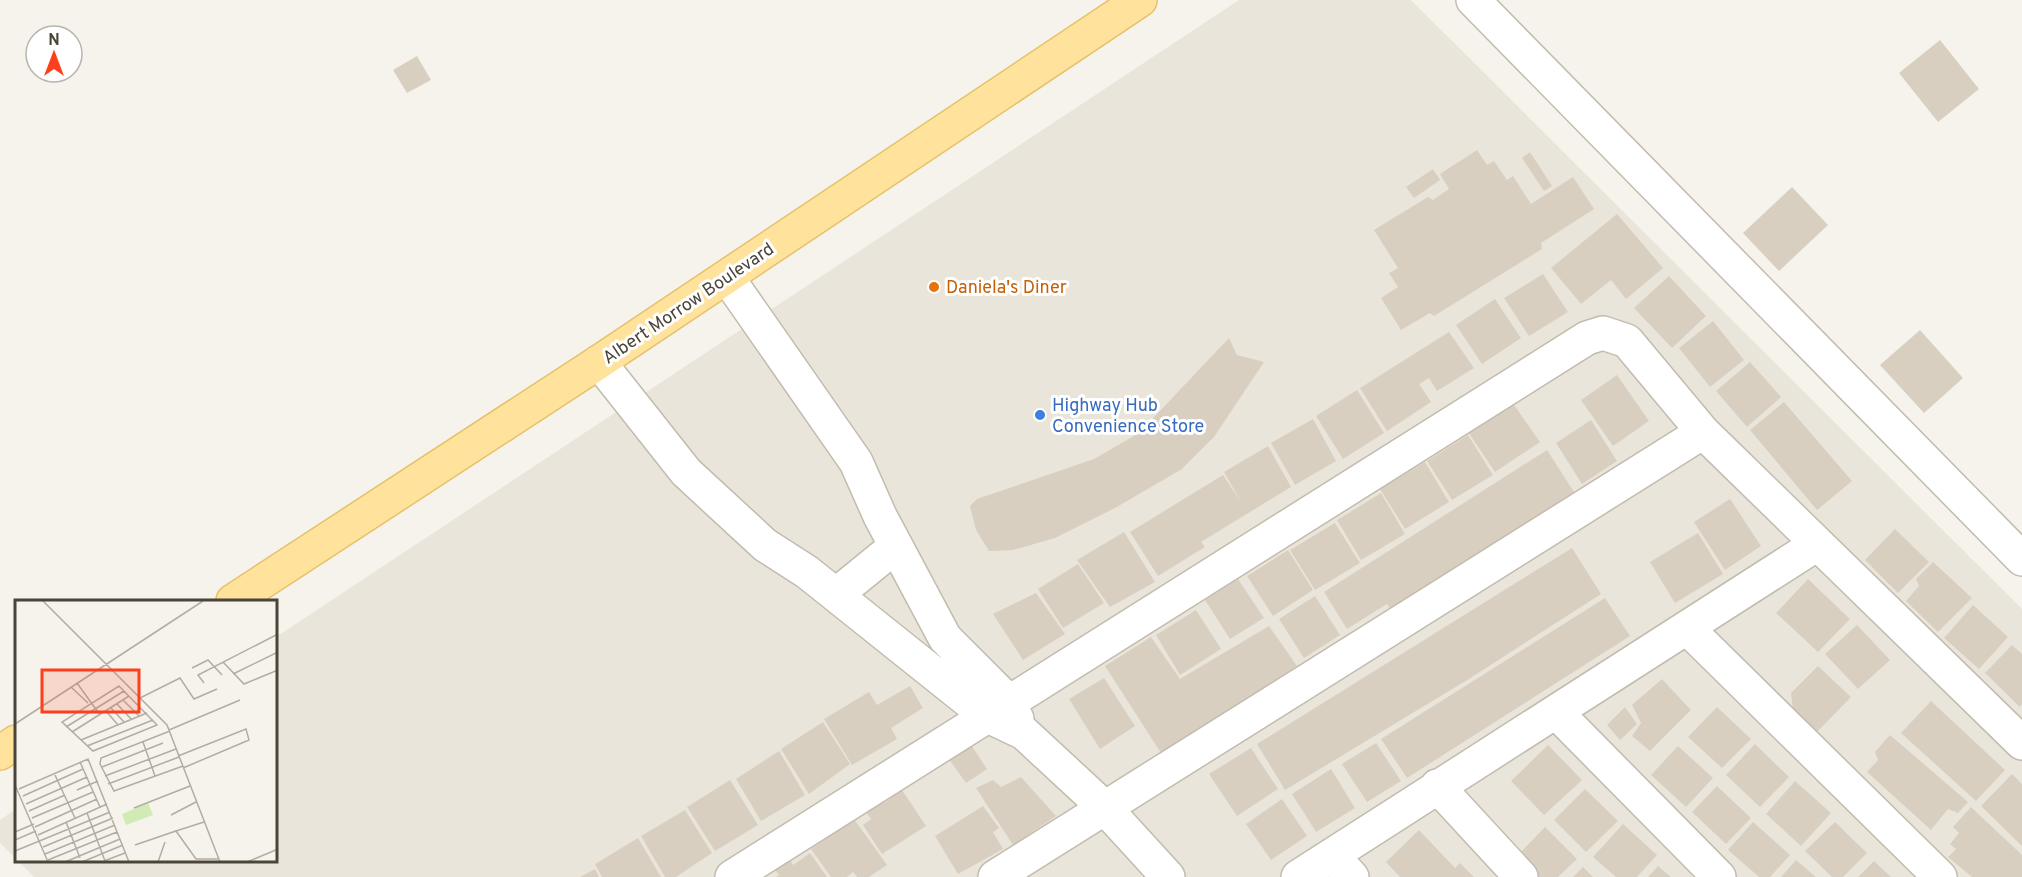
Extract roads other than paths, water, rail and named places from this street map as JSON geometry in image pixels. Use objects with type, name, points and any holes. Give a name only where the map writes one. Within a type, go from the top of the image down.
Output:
[{"type":"main road","name":"Albert Morrow Boulevard","points":[[235,600],[599,362],[1140,0]]},
{"type":"main road","points":[[0,753],[15,743]]},
{"type":"street","points":[[1473,0],[2022,558]]},
{"type":"street","points":[[727,277],[856,462],[896,546],[945,638],[997,708]]},
{"type":"street","points":[[732,877],[1587,338],[1603,333],[1627,341],[1703,432],[2022,743]]},
{"type":"street","points":[[599,362],[686,472],[765,545],[997,708],[1105,808],[1168,877]]},
{"type":"street","points":[[995,877],[1703,432]]},
{"type":"street","points":[[1298,877],[1342,866],[1437,786],[1557,713],[1818,544]]},
{"type":"street","points":[[837,594],[896,546]]},
{"type":"street","points":[[1687,628],[1940,877]]},
{"type":"street","points":[[1557,713],[1719,877]]},
{"type":"street","points":[[1437,786],[1521,877]]},
{"type":"place","name":"Daniela's Diner","points":[[934,287]]},
{"type":"place","name":"Highway Hub Convenience Store","points":[[1040,415]]}]
